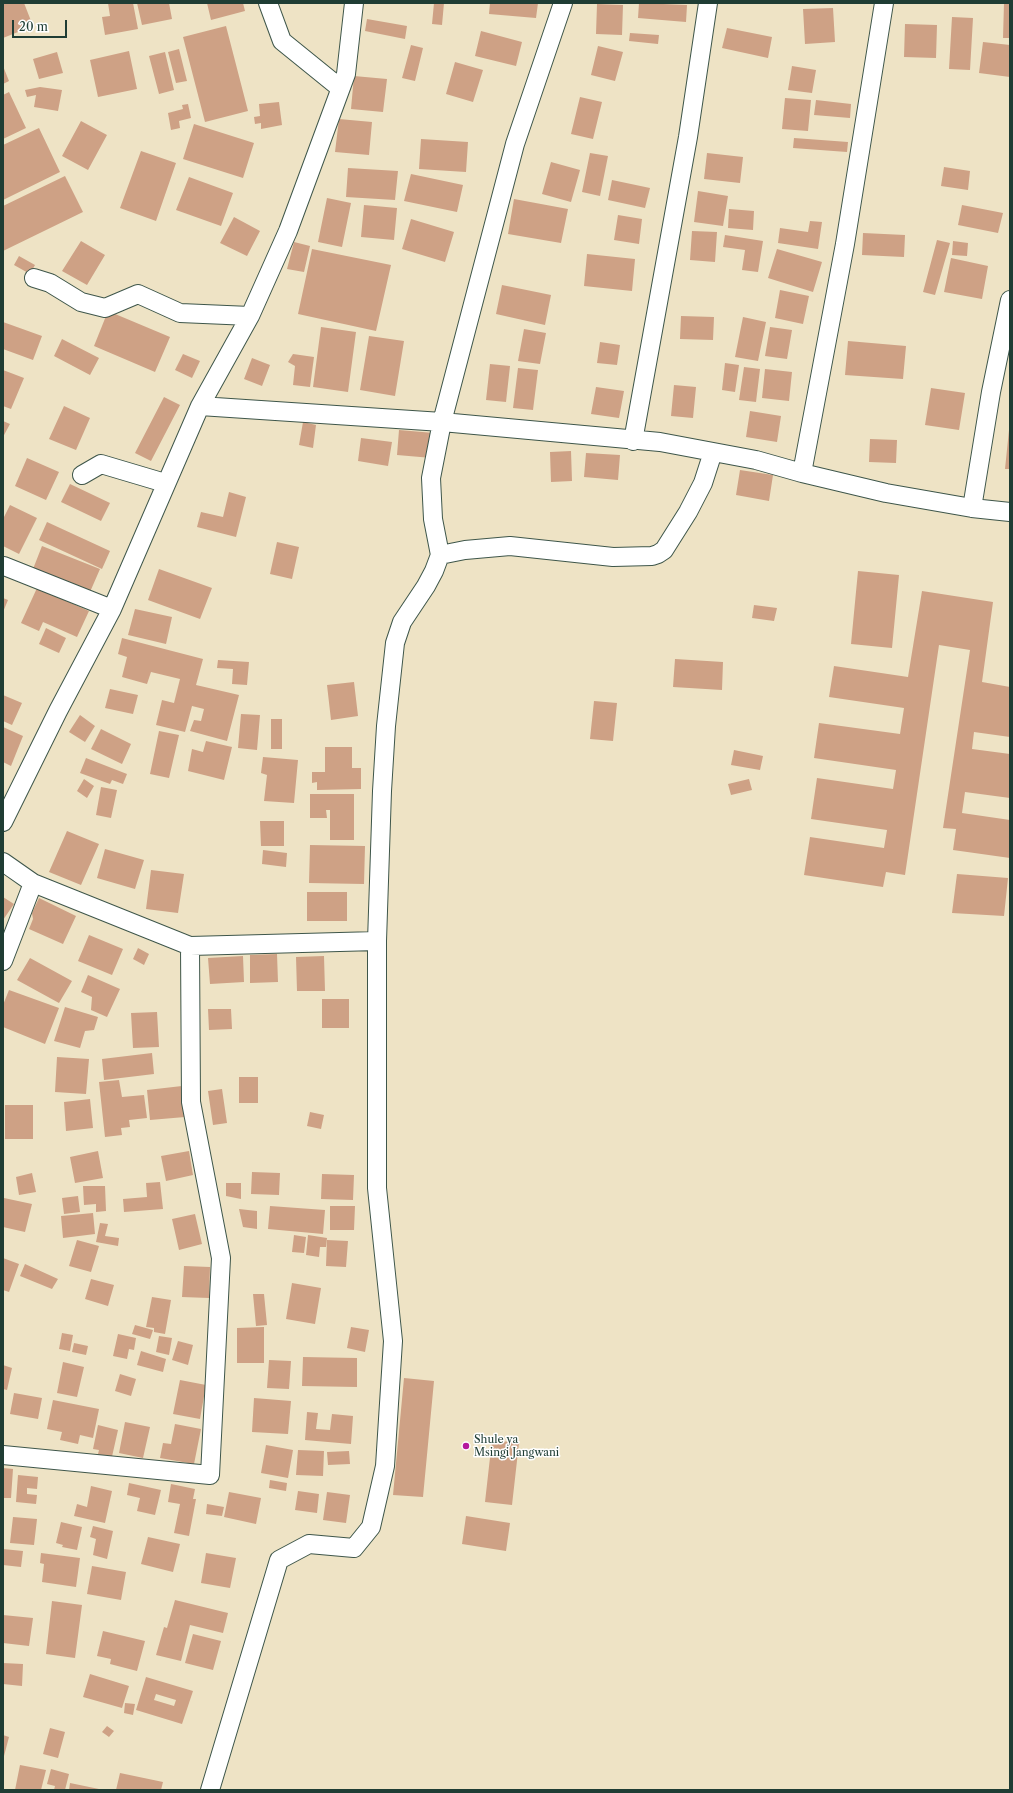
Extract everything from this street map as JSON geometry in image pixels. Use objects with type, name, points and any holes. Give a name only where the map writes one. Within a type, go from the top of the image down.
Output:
[{"type":"street","points":[[268,3],[282,41],[340,88]]},
{"type":"street","points":[[3,822],[58,711],[112,609],[200,406],[250,316],[288,231],[346,74],[354,3]]},
{"type":"street","points":[[210,1790],[279,1560],[309,1544],[354,1548],[371,1527],[385,1466],[393,1340],[377,1188],[377,941],[382,791],[386,726],[396,643],[402,622],[426,586],[440,555],[432,506],[431,478],[442,422],[515,144],[563,3]]},
{"type":"street","points":[[633,441],[688,137],[708,3]]},
{"type":"street","points":[[802,473],[845,244],[884,3]]},
{"type":"street","points":[[34,278],[50,283],[81,302],[105,308],[138,294],[180,313],[250,316]]},
{"type":"street","points":[[972,508],[991,392],[1010,300]]},
{"type":"street","points":[[200,406],[442,422],[633,441],[660,442],[756,460],[886,494],[972,508],[1010,512]]},
{"type":"street","points":[[440,555],[465,550],[510,546],[613,557],[652,556],[658,554],[664,550],[688,512],[703,483],[713,452]]},
{"type":"street","points":[[82,475],[101,464],[166,483]]},
{"type":"street","points":[[4,566],[112,609]]},
{"type":"street","points":[[3,862],[33,883],[190,946],[377,941]]},
{"type":"street","points":[[3,961],[33,883]]},
{"type":"street","points":[[3,1455],[210,1475],[221,1258],[191,1102],[190,946]]},
{"type":"building","points":[[3,3],[24,3],[33,26],[3,38]]},
{"type":"building","points":[[108,3],[133,3],[138,29],[105,35],[102,17],[110,16]]},
{"type":"building","points":[[137,3],[169,3],[172,19],[142,25]]},
{"type":"building","points":[[207,3],[243,3],[245,11],[211,20]]},
{"type":"building","points":[[434,3],[444,3],[442,25],[432,24]]},
{"type":"building","points":[[490,3],[538,3],[536,18],[489,14]]},
{"type":"building","points":[[639,3],[687,5],[686,22],[638,18]]},
{"type":"building","points":[[1004,3],[1010,3],[1010,38],[1003,38]]},
{"type":"building","points":[[597,4],[623,5],[622,35],[596,34]]},
{"type":"building","points":[[833,8],[835,42],[805,44],[803,9]]},
{"type":"building","points":[[952,17],[973,18],[970,70],[949,69]]},
{"type":"building","points":[[367,19],[407,26],[405,39],[365,31]]},
{"type":"building","points":[[905,24],[937,25],[936,58],[904,57]]},
{"type":"building","points":[[226,26],[248,111],[205,122],[183,37]]},
{"type":"building","points":[[727,28],[772,37],[768,58],[722,48]]},
{"type":"building","points":[[481,31],[522,42],[516,66],[475,56]]},
{"type":"building","points":[[630,33],[659,35],[658,44],[629,41]]},
{"type":"building","points":[[983,42],[1010,45],[1010,77],[979,73]]},
{"type":"building","points":[[411,45],[423,48],[415,81],[402,78]]},
{"type":"building","points":[[598,46],[623,52],[615,81],[591,75]]},
{"type":"building","points":[[179,49],[187,81],[176,83],[168,52]]},
{"type":"building","points":[[129,51],[137,89],[98,97],[90,60]]},
{"type":"building","points":[[57,52],[63,73],[39,79],[33,59]]},
{"type":"building","points":[[165,52],[174,90],[159,94],[149,56]]},
{"type":"building","points":[[455,62],[483,70],[473,102],[446,94]]},
{"type":"building","points":[[3,66],[9,81],[3,84]]},
{"type":"building","points":[[792,66],[816,70],[812,93],[788,90]]},
{"type":"building","points":[[354,76],[387,79],[383,112],[351,109]]},
{"type":"building","points":[[40,87],[62,90],[58,111],[34,107],[36,95],[27,97],[25,90]]},
{"type":"building","points":[[9,92],[26,128],[3,139],[3,95]]},
{"type":"building","points":[[580,97],[602,102],[593,139],[571,134]]},
{"type":"building","points":[[785,98],[811,100],[808,131],[782,129]]},
{"type":"building","points":[[816,100],[851,104],[850,118],[814,115]]},
{"type":"building","points":[[279,102],[282,125],[261,129],[261,123],[255,124],[254,117],[260,116],[259,104]]},
{"type":"building","points":[[188,104],[191,118],[179,121],[180,128],[171,130],[168,113],[183,109],[182,105]]},
{"type":"building","points":[[339,119],[372,122],[369,155],[335,152]]},
{"type":"building","points":[[81,121],[107,135],[88,170],[62,156]]},
{"type":"building","points":[[194,124],[254,143],[243,178],[183,159]]},
{"type":"building","points":[[39,128],[60,172],[3,200],[3,145]]},
{"type":"building","points":[[794,138],[848,142],[847,152],[793,148]]},
{"type":"building","points":[[421,139],[468,142],[466,172],[419,169]]},
{"type":"building","points":[[141,151],[176,163],[156,221],[120,208]]},
{"type":"building","points":[[590,153],[608,156],[600,196],[582,192]]},
{"type":"building","points":[[707,153],[743,157],[740,183],[704,179]]},
{"type":"building","points":[[551,162],[580,170],[571,202],[542,194]]},
{"type":"building","points":[[944,167],[970,171],[968,190],[941,186]]},
{"type":"building","points":[[348,168],[398,171],[395,200],[346,197]]},
{"type":"building","points":[[411,174],[463,185],[457,212],[404,201]]},
{"type":"building","points":[[65,176],[83,212],[3,251],[3,206]]},
{"type":"building","points":[[189,177],[233,193],[221,226],[176,210]]},
{"type":"building","points":[[612,180],[650,188],[645,208],[608,200]]},
{"type":"building","points":[[698,191],[728,196],[723,226],[694,222]]},
{"type":"building","points":[[327,198],[351,203],[342,247],[318,242]]},
{"type":"building","points":[[514,199],[568,209],[561,243],[508,234]]},
{"type":"building","points":[[364,205],[397,208],[394,240],[361,237]]},
{"type":"building","points":[[962,205],[1003,213],[998,233],[958,225]]},
{"type":"building","points":[[729,209],[754,211],[753,230],[728,228]]},
{"type":"building","points":[[618,215],[642,219],[639,244],[614,240]]},
{"type":"building","points":[[234,217],[260,231],[247,256],[220,243]]},
{"type":"building","points":[[411,219],[454,232],[445,262],[402,249]]},
{"type":"building","points":[[810,221],[822,222],[818,249],[778,243],[780,228],[808,232]]},
{"type":"building","points":[[692,231],[717,232],[715,262],[690,260]]},
{"type":"building","points":[[863,233],[905,235],[904,257],[862,255]]},
{"type":"building","points":[[725,235],[763,241],[758,272],[742,270],[745,250],[723,247]]},
{"type":"building","points":[[937,240],[950,243],[935,295],[923,292]]},
{"type":"building","points":[[81,241],[105,255],[87,285],[62,271]]},
{"type":"building","points":[[953,241],[968,243],[967,256],[952,255]]},
{"type":"building","points":[[294,242],[310,246],[304,272],[287,269]]},
{"type":"building","points":[[312,249],[391,265],[376,331],[298,314]]},
{"type":"building","points":[[777,249],[822,262],[813,292],[768,278]]},
{"type":"building","points":[[587,254],[635,259],[632,291],[584,286]]},
{"type":"building","points":[[19,256],[35,265],[30,274],[14,265]]},
{"type":"building","points":[[951,258],[988,266],[982,299],[944,292]]},
{"type":"building","points":[[502,285],[551,295],[545,325],[496,314]]},
{"type":"building","points":[[780,290],[809,296],[803,324],[775,318]]},
{"type":"building","points":[[108,311],[170,337],[155,372],[94,346]]},
{"type":"building","points":[[681,316],[714,317],[713,340],[680,339]]},
{"type":"building","points":[[743,317],[766,322],[758,361],[735,357]]},
{"type":"building","points":[[3,322],[42,336],[33,360],[3,349]]},
{"type":"building","points":[[321,327],[356,332],[348,392],[313,387]]},
{"type":"building","points":[[770,327],[792,330],[787,359],[765,356]]},
{"type":"building","points":[[524,329],[546,333],[540,364],[518,361]]},
{"type":"building","points":[[369,336],[404,341],[395,396],[360,390]]},
{"type":"building","points":[[62,339],[99,358],[90,375],[54,356]]},
{"type":"building","points":[[848,341],[906,346],[903,379],[845,375]]},
{"type":"building","points":[[600,342],[620,345],[617,365],[597,363]]},
{"type":"building","points":[[183,354],[200,361],[192,378],[175,370]]},
{"type":"building","points":[[293,354],[314,357],[310,387],[293,385],[295,366],[288,362]]},
{"type":"building","points":[[252,358],[270,365],[262,386],[244,379]]},
{"type":"building","points":[[725,363],[739,365],[735,392],[722,390]]},
{"type":"building","points":[[490,364],[510,366],[506,402],[486,400]]},
{"type":"building","points":[[744,367],[760,369],[756,402],[739,400]]},
{"type":"building","points":[[518,368],[538,370],[533,410],[513,408]]},
{"type":"building","points":[[765,369],[792,372],[789,401],[762,398]]},
{"type":"building","points":[[3,370],[24,378],[11,409],[3,406]]},
{"type":"building","points":[[674,385],[696,387],[693,418],[671,416]]},
{"type":"building","points":[[596,387],[624,391],[619,418],[591,414]]},
{"type":"building","points":[[931,388],[965,393],[959,430],[925,425]]},
{"type":"building","points":[[164,397],[180,405],[151,461],[135,453]]},
{"type":"building","points":[[64,406],[90,418],[76,450],[49,439]]},
{"type":"building","points":[[750,411],[781,416],[777,442],[746,437]]},
{"type":"building","points":[[3,421],[10,424],[3,437]]},
{"type":"building","points":[[303,422],[316,425],[313,448],[299,445]]},
{"type":"building","points":[[399,430],[434,433],[432,458],[397,455]]},
{"type":"building","points":[[1009,430],[1010,469],[1005,469]]},
{"type":"building","points":[[361,438],[392,442],[388,466],[358,461]]},
{"type":"building","points":[[870,439],[897,440],[896,463],[869,462]]},
{"type":"building","points":[[571,451],[572,481],[551,482],[550,452]]},
{"type":"building","points":[[586,453],[620,455],[618,480],[584,477]]},
{"type":"building","points":[[27,458],[59,472],[46,500],[15,486]]},
{"type":"building","points":[[740,470],[773,475],[769,501],[736,495]]},
{"type":"building","points":[[70,484],[110,503],[101,521],[61,502]]},
{"type":"building","points":[[229,492],[246,497],[236,537],[197,527],[201,512],[223,517]]},
{"type":"building","points":[[10,505],[37,518],[19,554],[3,546],[3,519]]},
{"type":"building","points":[[47,522],[110,551],[102,569],[39,540]]},
{"type":"building","points":[[277,542],[299,547],[292,579],[270,574]]},
{"type":"building","points":[[42,546],[100,569],[90,592],[33,569]]},
{"type":"building","points":[[159,569],[212,588],[200,619],[148,600]]},
{"type":"building","points":[[858,571],[899,575],[892,648],[851,644]]},
{"type":"building","points":[[37,588],[89,611],[77,637],[43,622],[39,631],[21,623]]},
{"type":"building","points":[[922,591],[993,602],[982,682],[1010,687],[1010,737],[974,732],[972,749],[1010,754],[1010,798],[965,792],[962,813],[1010,820],[1010,858],[953,850],[956,829],[943,828],[970,650],[939,645],[905,875],[886,872],[883,887],[804,875],[810,837],[884,848],[887,830],[811,819],[817,778],[893,789],[896,770],[814,758],[819,723],[900,734],[904,708],[829,697],[834,666],[908,677]]},
{"type":"building","points":[[3,598],[8,600],[3,612]]},
{"type":"building","points":[[754,605],[777,608],[774,621],[752,618]]},
{"type":"building","points":[[135,609],[172,617],[166,644],[128,635]]},
{"type":"building","points":[[46,628],[66,638],[59,653],[39,644]]},
{"type":"building","points":[[122,638],[203,659],[196,685],[239,695],[227,741],[190,731],[194,720],[201,721],[204,709],[192,706],[185,732],[156,725],[162,700],[174,703],[180,679],[151,672],[147,684],[122,677],[127,657],[118,654]]},
{"type":"building","points":[[675,659],[723,662],[722,690],[673,687]]},
{"type":"building","points":[[218,660],[249,662],[247,685],[232,684],[233,669],[217,668]]},
{"type":"building","points":[[354,682],[358,716],[331,720],[327,685]]},
{"type":"building","points":[[110,689],[138,695],[133,714],[105,708]]},
{"type":"building","points":[[3,695],[22,703],[12,725],[3,721]]},
{"type":"building","points":[[594,701],[617,703],[613,741],[590,739]]},
{"type":"building","points":[[241,714],[260,715],[257,750],[238,748]]},
{"type":"building","points":[[80,715],[95,726],[85,742],[69,732]]},
{"type":"building","points":[[271,719],[282,719],[282,749],[271,749]]},
{"type":"building","points":[[3,727],[23,736],[11,766],[3,762]]},
{"type":"building","points":[[101,729],[131,744],[122,764],[91,749]]},
{"type":"building","points":[[159,731],[179,735],[169,778],[150,774]]},
{"type":"building","points":[[206,741],[232,747],[224,780],[188,771],[192,749],[203,752]]},
{"type":"building","points":[[325,747],[352,747],[352,768],[361,768],[361,789],[317,790],[317,782],[312,783],[312,772],[325,772]]},
{"type":"building","points":[[734,750],[763,756],[760,770],[731,765]]},
{"type":"building","points":[[263,757],[298,760],[294,803],[264,801],[267,775],[261,773]]},
{"type":"building","points":[[86,758],[127,774],[123,784],[112,780],[110,784],[80,773]]},
{"type":"building","points":[[84,779],[94,786],[87,798],[77,791]]},
{"type":"building","points":[[749,779],[752,790],[731,795],[728,784]]},
{"type":"building","points":[[101,787],[117,790],[111,818],[96,815]]},
{"type":"building","points":[[310,794],[354,794],[354,840],[330,840],[330,810],[326,810],[327,818],[310,818]]},
{"type":"building","points":[[260,821],[284,821],[284,846],[261,846]]},
{"type":"building","points":[[67,831],[99,844],[81,885],[49,872]]},
{"type":"building","points":[[310,845],[365,846],[364,884],[309,883]]},
{"type":"building","points":[[105,849],[144,860],[135,889],[97,878]]},
{"type":"building","points":[[263,850],[287,853],[286,867],[262,864]]},
{"type":"building","points":[[151,870],[184,874],[178,913],[146,909]]},
{"type":"building","points":[[957,874],[1008,878],[1004,916],[952,913]]},
{"type":"building","points":[[307,892],[347,892],[347,921],[307,921]]},
{"type":"building","points":[[3,897],[14,904],[3,920]]},
{"type":"building","points":[[39,898],[76,916],[63,944],[29,929],[33,919],[32,913]]},
{"type":"building","points":[[89,935],[123,949],[112,975],[78,961]]},
{"type":"building","points":[[138,948],[149,954],[144,965],[133,959]]},
{"type":"building","points":[[277,954],[278,982],[250,983],[250,955]]},
{"type":"building","points":[[243,956],[244,982],[210,984],[208,958]]},
{"type":"building","points":[[324,956],[325,991],[297,991],[296,957]]},
{"type":"building","points":[[30,958],[72,981],[59,1003],[17,980]]},
{"type":"building","points":[[88,975],[120,989],[107,1017],[91,1010],[92,997],[81,992]]},
{"type":"building","points":[[9,990],[59,1008],[45,1044],[3,1027],[3,1005]]},
{"type":"building","points":[[322,999],[349,999],[349,1028],[322,1028]]},
{"type":"building","points":[[65,1007],[98,1017],[94,1030],[85,1031],[80,1048],[54,1041]]},
{"type":"building","points":[[208,1009],[231,1009],[232,1029],[209,1030]]},
{"type":"building","points":[[157,1012],[159,1047],[133,1048],[131,1013]]},
{"type":"building","points":[[152,1053],[154,1074],[104,1080],[102,1059]]},
{"type":"building","points":[[57,1057],[89,1059],[86,1094],[55,1092]]},
{"type":"building","points":[[239,1077],[258,1077],[258,1103],[239,1103]]},
{"type":"building","points":[[119,1080],[122,1097],[144,1095],[147,1118],[129,1120],[130,1127],[121,1128],[122,1135],[105,1137],[99,1082]]},
{"type":"building","points":[[182,1086],[185,1117],[150,1120],[147,1090]]},
{"type":"building","points":[[222,1089],[227,1123],[213,1125],[208,1091]]},
{"type":"building","points":[[90,1099],[93,1128],[66,1131],[64,1102]]},
{"type":"building","points":[[5,1105],[33,1105],[33,1139],[5,1139]]},
{"type":"building","points":[[310,1112],[324,1115],[321,1129],[307,1126]]},
{"type":"building","points":[[98,1151],[103,1178],[75,1183],[70,1157]]},
{"type":"building","points":[[189,1151],[193,1175],[166,1181],[161,1156]]},
{"type":"building","points":[[252,1172],[280,1173],[279,1195],[251,1194]]},
{"type":"building","points":[[32,1173],[36,1192],[19,1195],[16,1177]]},
{"type":"building","points":[[322,1174],[354,1175],[353,1200],[321,1199]]},
{"type":"building","points":[[160,1182],[163,1209],[124,1212],[123,1199],[147,1197],[146,1183]]},
{"type":"building","points":[[226,1183],[241,1183],[241,1199],[226,1196]]},
{"type":"building","points":[[83,1186],[105,1186],[106,1211],[96,1212],[96,1204],[84,1205]]},
{"type":"building","points":[[78,1196],[80,1212],[64,1214],[62,1198]]},
{"type":"building","points":[[4,1198],[32,1204],[25,1232],[3,1227]]},
{"type":"building","points":[[270,1206],[325,1210],[323,1234],[268,1229]]},
{"type":"building","points":[[330,1206],[355,1206],[354,1230],[330,1230]]},
{"type":"building","points":[[239,1209],[257,1211],[257,1229],[243,1227]]},
{"type":"building","points":[[93,1213],[95,1234],[63,1238],[61,1216]]},
{"type":"building","points":[[195,1214],[202,1244],[179,1250],[172,1219]]},
{"type":"building","points":[[100,1223],[108,1224],[105,1236],[119,1238],[118,1246],[96,1242]]},
{"type":"building","points":[[294,1235],[306,1237],[304,1253],[292,1252]]},
{"type":"building","points":[[308,1235],[327,1238],[326,1247],[320,1247],[319,1257],[306,1255]]},
{"type":"building","points":[[77,1240],[99,1246],[91,1272],[69,1266]]},
{"type":"building","points":[[327,1240],[348,1241],[346,1267],[326,1266]]},
{"type":"building","points":[[3,1258],[19,1264],[9,1292],[3,1290]]},
{"type":"building","points":[[25,1264],[58,1279],[52,1289],[20,1276]]},
{"type":"building","points":[[184,1266],[210,1267],[209,1298],[182,1297]]},
{"type":"building","points":[[91,1279],[114,1285],[108,1306],[85,1299]]},
{"type":"building","points":[[292,1283],[321,1288],[315,1324],[286,1319]]},
{"type":"building","points":[[253,1294],[264,1294],[267,1325],[256,1326]]},
{"type":"building","points":[[152,1297],[171,1300],[165,1334],[154,1332],[154,1328],[146,1327]]},
{"type":"building","points":[[135,1325],[153,1330],[150,1339],[132,1334]]},
{"type":"building","points":[[264,1327],[264,1363],[237,1363],[237,1328]]},
{"type":"building","points":[[351,1327],[369,1330],[365,1352],[347,1348]]},
{"type":"building","points":[[62,1333],[73,1335],[70,1351],[59,1349]]},
{"type":"building","points":[[118,1334],[136,1338],[134,1350],[129,1349],[127,1359],[113,1356]]},
{"type":"building","points":[[159,1336],[172,1338],[169,1355],[156,1352]]},
{"type":"building","points":[[178,1341],[193,1345],[188,1365],[172,1360]]},
{"type":"building","points":[[74,1343],[88,1346],[86,1355],[72,1352]]},
{"type":"building","points":[[141,1351],[166,1359],[163,1372],[137,1365]]},
{"type":"building","points":[[303,1357],[357,1358],[357,1387],[302,1386]]},
{"type":"building","points":[[269,1360],[291,1361],[289,1389],[267,1388]]},
{"type":"building","points":[[63,1362],[84,1367],[77,1397],[57,1393]]},
{"type":"building","points":[[3,1365],[12,1368],[7,1390],[3,1389]]},
{"type":"building","points":[[120,1374],[136,1379],[131,1396],[115,1391]]},
{"type":"building","points":[[404,1378],[434,1381],[423,1497],[393,1495]]},
{"type":"building","points":[[180,1380],[206,1385],[200,1419],[173,1414]]},
{"type":"building","points":[[14,1393],[42,1398],[38,1419],[10,1414]]},
{"type":"building","points":[[254,1398],[291,1401],[288,1434],[252,1432]]},
{"type":"building","points":[[53,1400],[99,1409],[93,1438],[80,1435],[78,1444],[60,1440],[62,1432],[47,1429]]},
{"type":"building","points":[[307,1412],[318,1413],[316,1429],[330,1430],[332,1414],[353,1416],[351,1444],[305,1440]]},
{"type":"building","points":[[125,1422],[150,1427],[143,1458],[119,1453]]},
{"type":"building","points":[[175,1424],[201,1429],[194,1464],[160,1458],[163,1443],[171,1444]]},
{"type":"building","points":[[98,1425],[118,1430],[111,1461],[97,1458],[99,1450],[93,1449]]},
{"type":"building","points":[[492,1440],[519,1443],[512,1505],[485,1502]]},
{"type":"building","points":[[266,1445],[293,1450],[288,1478],[261,1473]]},
{"type":"building","points":[[298,1450],[324,1451],[323,1476],[296,1475]]},
{"type":"building","points":[[349,1451],[350,1464],[328,1465],[327,1452]]},
{"type":"building","points":[[3,1468],[13,1469],[11,1498],[3,1498]]},
{"type":"building","points":[[18,1475],[38,1477],[37,1489],[27,1488],[27,1494],[37,1495],[36,1504],[16,1502]]},
{"type":"building","points":[[270,1480],[287,1483],[286,1491],[269,1488]]},
{"type":"building","points":[[129,1483],[161,1490],[155,1515],[137,1511],[140,1498],[127,1495]]},
{"type":"building","points":[[171,1484],[195,1489],[193,1499],[196,1499],[189,1536],[174,1533],[180,1504],[168,1502]]},
{"type":"building","points":[[91,1486],[112,1491],[105,1523],[74,1516],[77,1504],[87,1507]]},
{"type":"building","points":[[298,1491],[319,1494],[317,1513],[295,1510]]},
{"type":"building","points":[[229,1492],[261,1498],[256,1524],[224,1517]]},
{"type":"building","points":[[327,1492],[350,1495],[346,1523],[323,1520]]},
{"type":"building","points":[[207,1504],[224,1507],[222,1516],[206,1514]]},
{"type":"building","points":[[466,1516],[510,1523],[506,1551],[462,1544]]},
{"type":"building","points":[[13,1517],[37,1519],[34,1545],[10,1543]]},
{"type":"building","points":[[61,1522],[82,1527],[77,1550],[62,1547],[63,1545],[56,1543]]},
{"type":"building","points":[[93,1526],[113,1531],[107,1559],[93,1555],[96,1539],[90,1537]]},
{"type":"building","points":[[148,1537],[180,1544],[173,1572],[141,1564]]},
{"type":"building","points":[[3,1549],[23,1551],[21,1567],[3,1565]]},
{"type":"building","points":[[41,1553],[80,1558],[76,1587],[42,1582],[44,1564],[40,1563]]},
{"type":"building","points":[[206,1553],[236,1558],[230,1588],[201,1583]]},
{"type":"building","points":[[92,1566],[126,1572],[121,1600],[87,1594]]},
{"type":"building","points":[[175,1600],[228,1613],[223,1633],[190,1625],[181,1661],[156,1655],[164,1627],[167,1628]]},
{"type":"building","points":[[52,1601],[82,1605],[75,1658],[46,1654]]},
{"type":"building","points":[[3,1615],[33,1618],[29,1646],[3,1643]]},
{"type":"building","points":[[103,1631],[145,1641],[137,1671],[110,1664],[111,1659],[97,1656]]},
{"type":"building","points":[[193,1634],[221,1641],[213,1670],[185,1663]]},
{"type":"building","points":[[3,1663],[23,1664],[22,1686],[3,1684]]},
{"type":"building","points":[[90,1674],[129,1686],[122,1708],[83,1697]]},
{"type":"building","points":[[146,1677],[193,1691],[182,1724],[136,1710]],"holes":[[[156,1694],[176,1700],[174,1706],[154,1700]]]},
{"type":"building","points":[[125,1703],[135,1704],[133,1715],[124,1713]]},
{"type":"building","points":[[107,1726],[114,1731],[109,1737],[102,1732]]},
{"type":"building","points":[[50,1728],[65,1732],[58,1758],[43,1754]]},
{"type":"building","points":[[3,1735],[9,1737],[4,1756],[3,1756]]},
{"type":"building","points":[[20,1765],[46,1770],[41,1790],[15,1790]]},
{"type":"building","points":[[51,1769],[69,1774],[65,1790],[54,1790],[55,1786],[47,1784]]},
{"type":"building","points":[[120,1773],[163,1782],[161,1790],[116,1790]]},
{"type":"building","points":[[70,1783],[99,1789],[99,1790],[69,1790]]},
{"type":"place","name":"Shule ya Msingi Jangwani","points":[[466,1446]]}]
